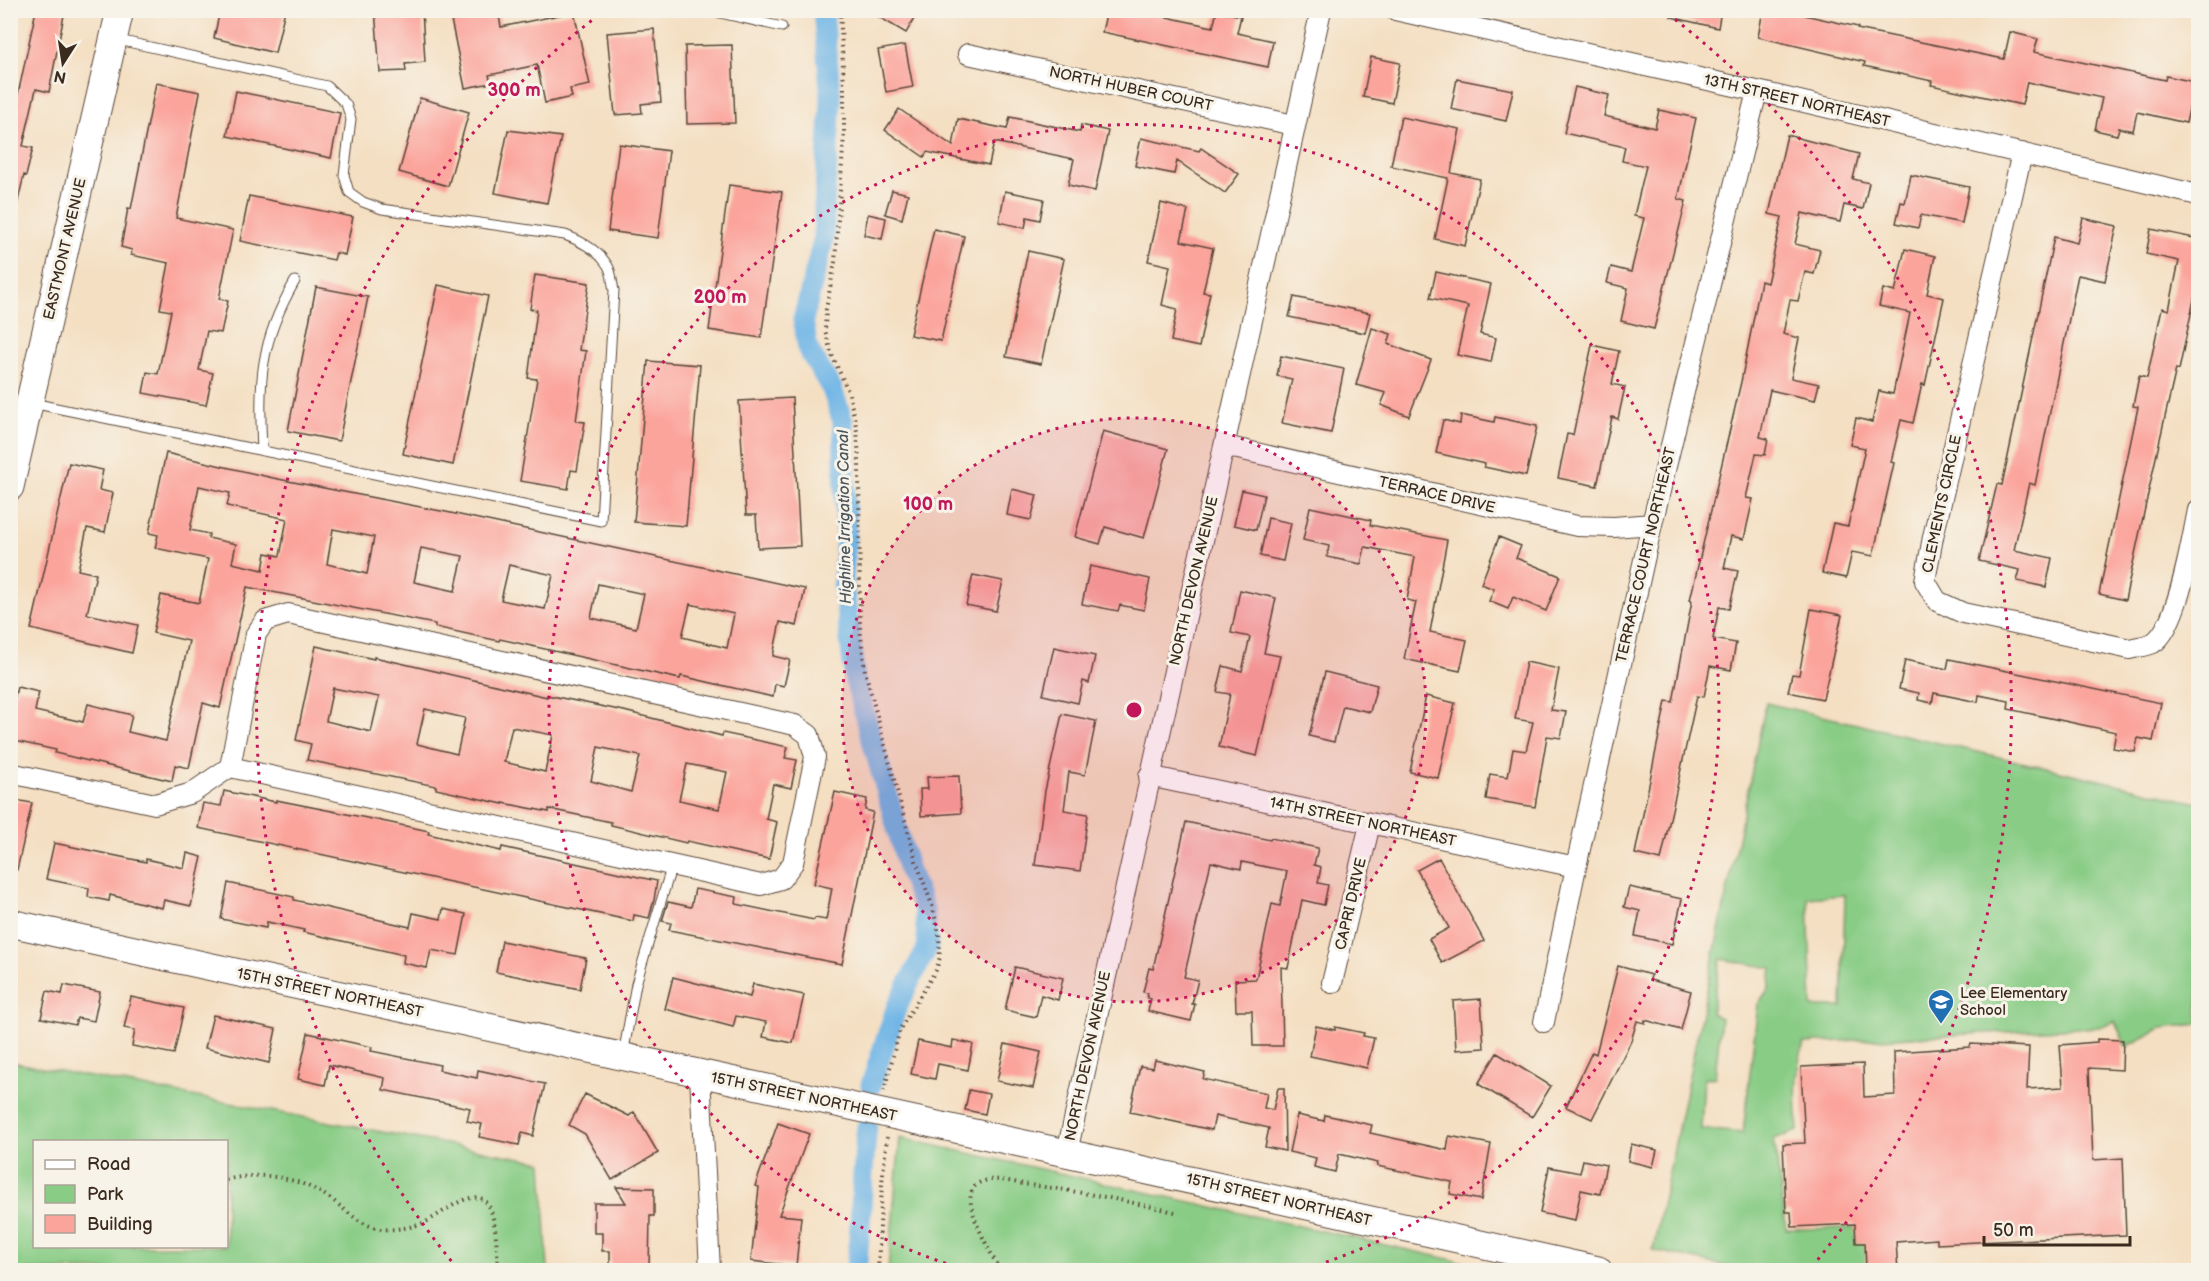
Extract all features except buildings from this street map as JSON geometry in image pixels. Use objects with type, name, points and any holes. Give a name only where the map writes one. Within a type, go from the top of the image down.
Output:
[{"type":"street","name":"EASTMONT AVENUE","points":[[10,487],[120,10]]},
{"type":"street","name":"NORTH DEVON AVENUE","points":[[1067,1152],[1321,10]]},
{"type":"street","name":"13TH STREET NORTHEAST","points":[[1395,10],[1757,91],[2199,195]]},
{"type":"street","name":"NORTH HUBER COURT","points":[[968,54],[1294,125]]},
{"type":"street","name":"TERRACE COURT NORTHEAST","points":[[1544,1022],[1652,524],[1757,91]]},
{"type":"street","name":"CLEMENTS CIRCLE","points":[[2022,153],[1933,537],[1925,581],[1936,601],[1963,613],[2130,649],[2154,642],[2170,622],[2199,510]]},
{"type":"street","name":"TERRACE DRIVE","points":[[1225,446],[1577,526],[1614,527],[1652,524]]},
{"type":"street","points":[[10,773],[154,804],[192,793],[230,767],[256,634],[266,621],[288,614],[795,725],[809,735],[815,757],[793,863],[781,879],[761,885],[230,767]]},
{"type":"street","name":"14TH STREET NORTHEAST","points":[[1149,776],[1576,867]]},
{"type":"street","name":"CAPRI DRIVE","points":[[1332,983],[1370,824]]},
{"type":"street","name":"15TH STREET NORTHEAST","points":[[10,923],[700,1075],[1067,1152],[1598,1270]]},
{"type":"street","points":[[700,1075],[710,1270]]},
{"type":"lane","points":[[707,10],[782,27]]},
{"type":"lane","points":[[30,402],[601,521],[614,290],[609,267],[581,241],[565,235],[382,209],[363,202],[349,192],[344,175],[351,118],[346,104],[327,86],[114,39]]},
{"type":"lane","points":[[262,451],[260,403],[262,365],[270,331],[295,281]]},
{"type":"lane","points":[[622,1057],[636,984],[672,865]]},
{"type":"path","points":[[840,10],[844,135],[836,262],[826,309],[825,330],[831,353],[849,393],[857,431],[859,616],[865,671],[913,851],[932,905],[939,933],[940,957],[936,970],[900,1029],[890,1062],[884,1095],[889,1114],[882,1183],[878,1270]]},
{"type":"path","points":[[228,1180],[249,1175],[263,1175],[302,1184],[321,1192],[366,1226],[383,1229],[404,1228],[423,1223],[460,1201],[472,1197],[481,1198],[487,1202],[492,1211],[498,1270]]},
{"type":"path","points":[[999,1270],[978,1225],[971,1200],[975,1185],[982,1181],[994,1180],[1061,1188],[1174,1212]]},
{"type":"green space","points":[[1766,703],[2198,803],[2198,1024],[2162,1028],[2126,1047],[2115,1021],[2099,1027],[1804,1043],[1797,1076],[1798,1131],[1774,1139],[1786,1229],[1873,1228],[1878,1260],[1904,1268],[1904,1270],[1742,1270],[1653,1250]],"holes":[[[1845,895],[1842,1007],[1812,1007],[1808,898]],[[1721,959],[1772,968],[1769,988],[1758,1004],[1743,1133],[1701,1129],[1704,1079],[1715,1077],[1721,1018],[1711,1013]]]},
{"type":"green space","points":[[11,1062],[542,1162],[548,1270],[11,1270]]},
{"type":"green space","points":[[900,1138],[1499,1270],[888,1270]]},
{"type":"waterway","name":"Highline Irrigation Canal","points":[[823,10],[831,100],[824,237],[803,320],[808,349],[832,389],[843,422],[846,535],[843,582],[855,680],[909,871],[924,909],[928,946],[897,1006],[871,1085]]},
{"type":"waterway","name":"Highline Irrigation Canal","points":[[856,1270],[867,1127]]},
{"type":"place","name":"Lee Elementary School","points":[[1941,1025]]}]
